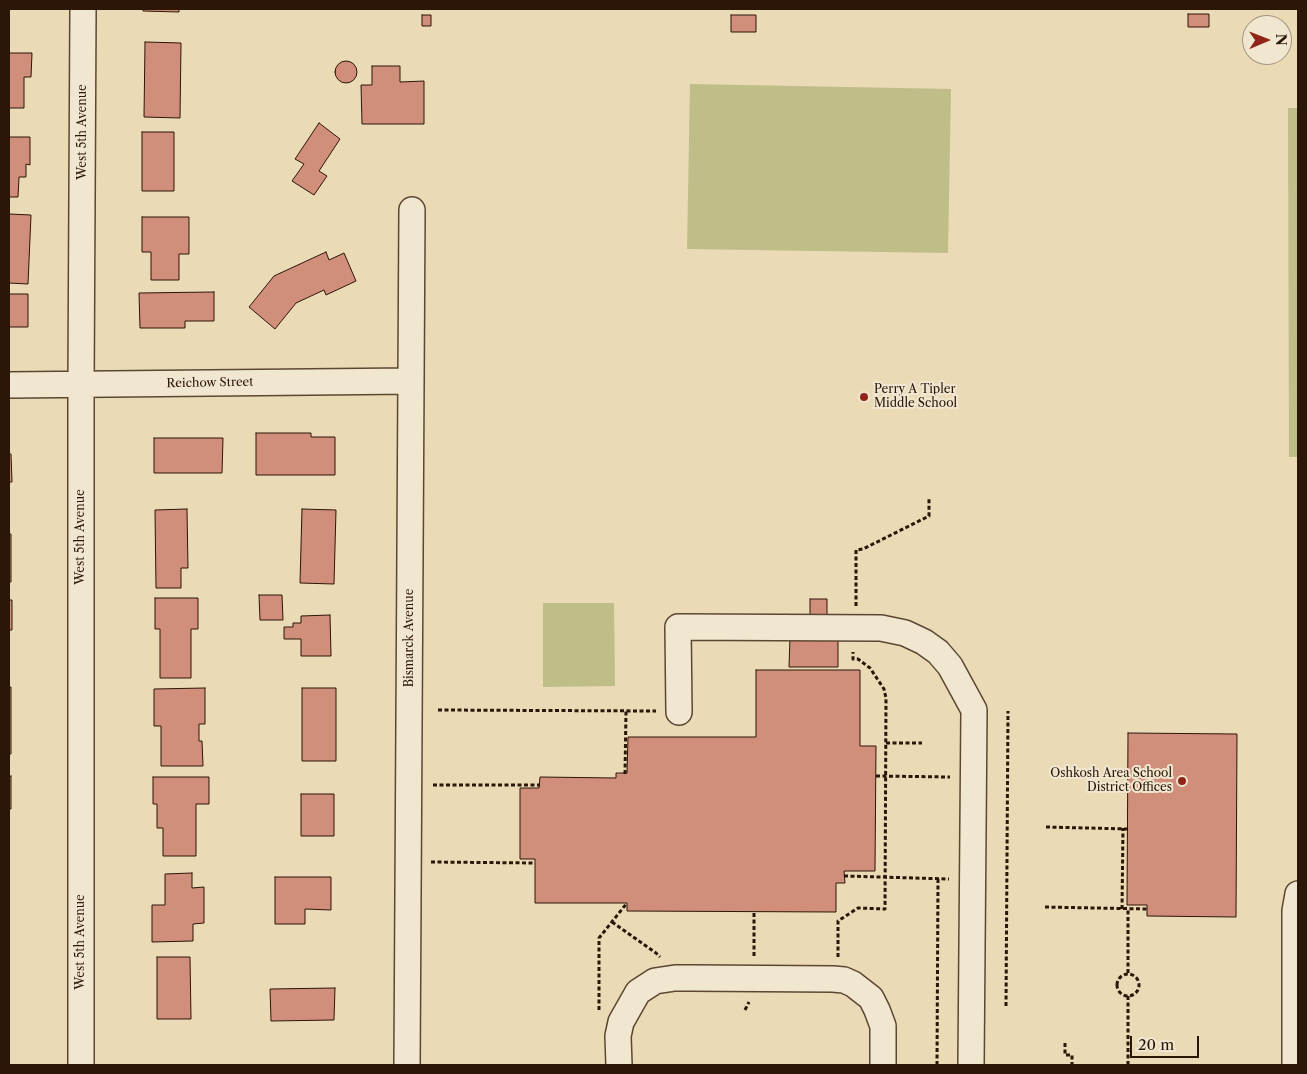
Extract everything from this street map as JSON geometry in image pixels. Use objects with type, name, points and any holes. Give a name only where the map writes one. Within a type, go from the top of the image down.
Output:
[{"type":"street","name":"West 5th Avenue","points":[[81,1065],[83,9]]},
{"type":"street","name":"Bismarck Avenue","points":[[407,1065],[412,210]]},
{"type":"street","name":"Reichow Street","points":[[9,386],[411,381]]},
{"type":"street","points":[[679,712],[678,628],[881,628],[915,637],[938,652],[950,666],[974,710],[971,1065]]},
{"type":"street","points":[[1295,1065],[1294,926],[1298,894]]},
{"type":"street","points":[[619,1065],[618,1036],[621,1022],[638,992],[655,981],[690,978],[833,979],[844,980],[853,984],[871,998],[878,1010],[883,1026],[883,1065]]},
{"type":"path","points":[[838,958],[838,921],[858,908],[885,909],[886,698],[884,689],[870,668],[858,659],[853,659],[853,638],[856,627],[856,550],[863,549],[930,516],[929,499]]},
{"type":"path","points":[[438,710],[679,712]]},
{"type":"path","points":[[625,774],[626,711]]},
{"type":"path","points":[[1006,1006],[1008,711]]},
{"type":"path","points":[[886,744],[922,743]]},
{"type":"path","points":[[876,776],[973,777]]},
{"type":"path","points":[[409,785],[540,785]]},
{"type":"path","points":[[1046,827],[1125,829],[1122,908]]},
{"type":"path","points":[[409,862],[535,863]]},
{"type":"path","points":[[844,876],[973,879]]},
{"type":"path","points":[[937,1065],[938,879]]},
{"type":"path","points":[[599,1013],[599,938],[627,903]]},
{"type":"path","points":[[1045,907],[1147,909]]},
{"type":"path","points":[[1128,909],[1128,974]]},
{"type":"path","points":[[612,922],[656,953],[661,960]]},
{"type":"path","points":[[1128,974],[1138,979],[1139,987],[1135,994],[1128,996],[1121,994],[1116,985],[1118,978],[1128,974]]},
{"type":"path","points":[[1128,996],[1128,1065]]},
{"type":"path","points":[[1065,1043],[1065,1055],[1072,1055],[1072,1065]]},
{"type":"shaded area","points":[[690,84],[951,89],[948,253],[687,249]]},
{"type":"shaded area","points":[[1288,108],[1298,108],[1298,457],[1289,457]]},
{"type":"shaded area","points":[[543,603],[614,603],[615,686],[543,687]]},
{"type":"building","points":[[143,9],[179,9],[179,12],[143,11]]},
{"type":"building","points":[[1188,14],[1209,14],[1209,27],[1188,27]]},
{"type":"building","points":[[422,15],[431,15],[431,26],[422,26]]},
{"type":"building","points":[[731,15],[756,15],[756,32],[731,32]]},
{"type":"building","points":[[145,42],[181,43],[180,118],[144,117]]},
{"type":"building","points":[[9,53],[32,53],[31,77],[24,77],[24,108],[9,108]]},
{"type":"building","points":[[346,61],[356,68],[357,72],[350,82],[346,83],[336,76],[335,72],[342,62]]},
{"type":"building","points":[[372,66],[400,66],[400,82],[424,81],[424,124],[362,124],[361,85],[372,85]]},
{"type":"building","points":[[319,123],[340,139],[319,171],[327,176],[314,195],[292,181],[304,164],[295,159]]},
{"type":"building","points":[[142,132],[174,132],[174,191],[142,191]]},
{"type":"building","points":[[9,137],[30,137],[30,165],[26,164],[26,177],[19,177],[18,197],[9,197]]},
{"type":"building","points":[[9,214],[31,215],[28,284],[9,283]]},
{"type":"building","points":[[142,217],[189,217],[189,254],[179,254],[179,280],[151,280],[151,252],[142,252]]},
{"type":"building","points":[[326,252],[329,260],[344,253],[356,281],[326,295],[324,290],[296,303],[275,329],[249,307],[274,276]]},
{"type":"building","points":[[214,292],[214,321],[185,321],[185,328],[140,328],[139,293]]},
{"type":"building","points":[[9,294],[28,294],[28,327],[9,327]]},
{"type":"building","points":[[256,433],[311,433],[311,437],[335,437],[335,475],[256,475]]},
{"type":"building","points":[[154,438],[223,438],[222,473],[154,473]]},
{"type":"building","points":[[9,454],[11,454],[12,482],[9,482]]},
{"type":"building","points":[[187,509],[188,568],[181,568],[181,588],[156,588],[155,510]]},
{"type":"building","points":[[302,509],[336,510],[334,584],[300,583]]},
{"type":"building","points":[[9,534],[11,534],[11,582],[9,582]]},
{"type":"building","points":[[259,595],[282,595],[283,620],[260,620]]},
{"type":"building","points":[[155,598],[198,598],[198,629],[191,629],[191,678],[160,678],[160,629],[155,629]]},
{"type":"building","points":[[810,599],[827,599],[827,615],[810,615]]},
{"type":"building","points":[[9,600],[12,600],[12,630],[9,630]]},
{"type":"building","points":[[330,615],[331,656],[301,656],[301,639],[284,639],[284,627],[293,627],[293,623],[301,623],[301,616]]},
{"type":"building","points":[[790,638],[838,638],[838,667],[789,667]]},
{"type":"building","points":[[756,670],[860,670],[860,746],[876,746],[875,871],[844,871],[845,883],[836,883],[836,912],[627,911],[627,903],[535,903],[535,859],[520,859],[520,788],[539,788],[540,777],[616,778],[616,773],[627,773],[628,737],[756,737]]},
{"type":"building","points":[[9,687],[11,687],[11,754],[9,754]]},
{"type":"building","points":[[205,688],[205,724],[199,724],[199,741],[202,741],[203,766],[161,766],[161,726],[154,726],[154,689]]},
{"type":"building","points":[[302,688],[336,688],[336,761],[302,761]]},
{"type":"building","name":"Oshkosh Area School District Offices","points":[[1128,733],[1237,734],[1236,917],[1147,916],[1147,905],[1127,905]]},
{"type":"building","points":[[11,776],[11,809],[9,809],[9,777]]},
{"type":"building","points":[[153,777],[209,777],[209,804],[196,804],[196,856],[163,856],[163,828],[157,828],[157,804],[153,804]]},
{"type":"building","points":[[301,794],[334,794],[334,836],[301,836]]},
{"type":"building","points":[[192,873],[192,888],[204,887],[204,923],[193,924],[193,941],[152,942],[152,905],[165,905],[165,874]]},
{"type":"building","points":[[275,877],[331,877],[331,910],[305,909],[305,924],[275,924]]},
{"type":"building","points":[[157,957],[190,957],[191,1019],[157,1019]]},
{"type":"building","points":[[335,988],[334,1020],[271,1021],[270,989]]},
{"type":"place","name":"Perry A Tipler Middle School","points":[[864,397]]},
{"type":"place","name":"Oshkosh Area School District Offices","points":[[1182,781]]}]
